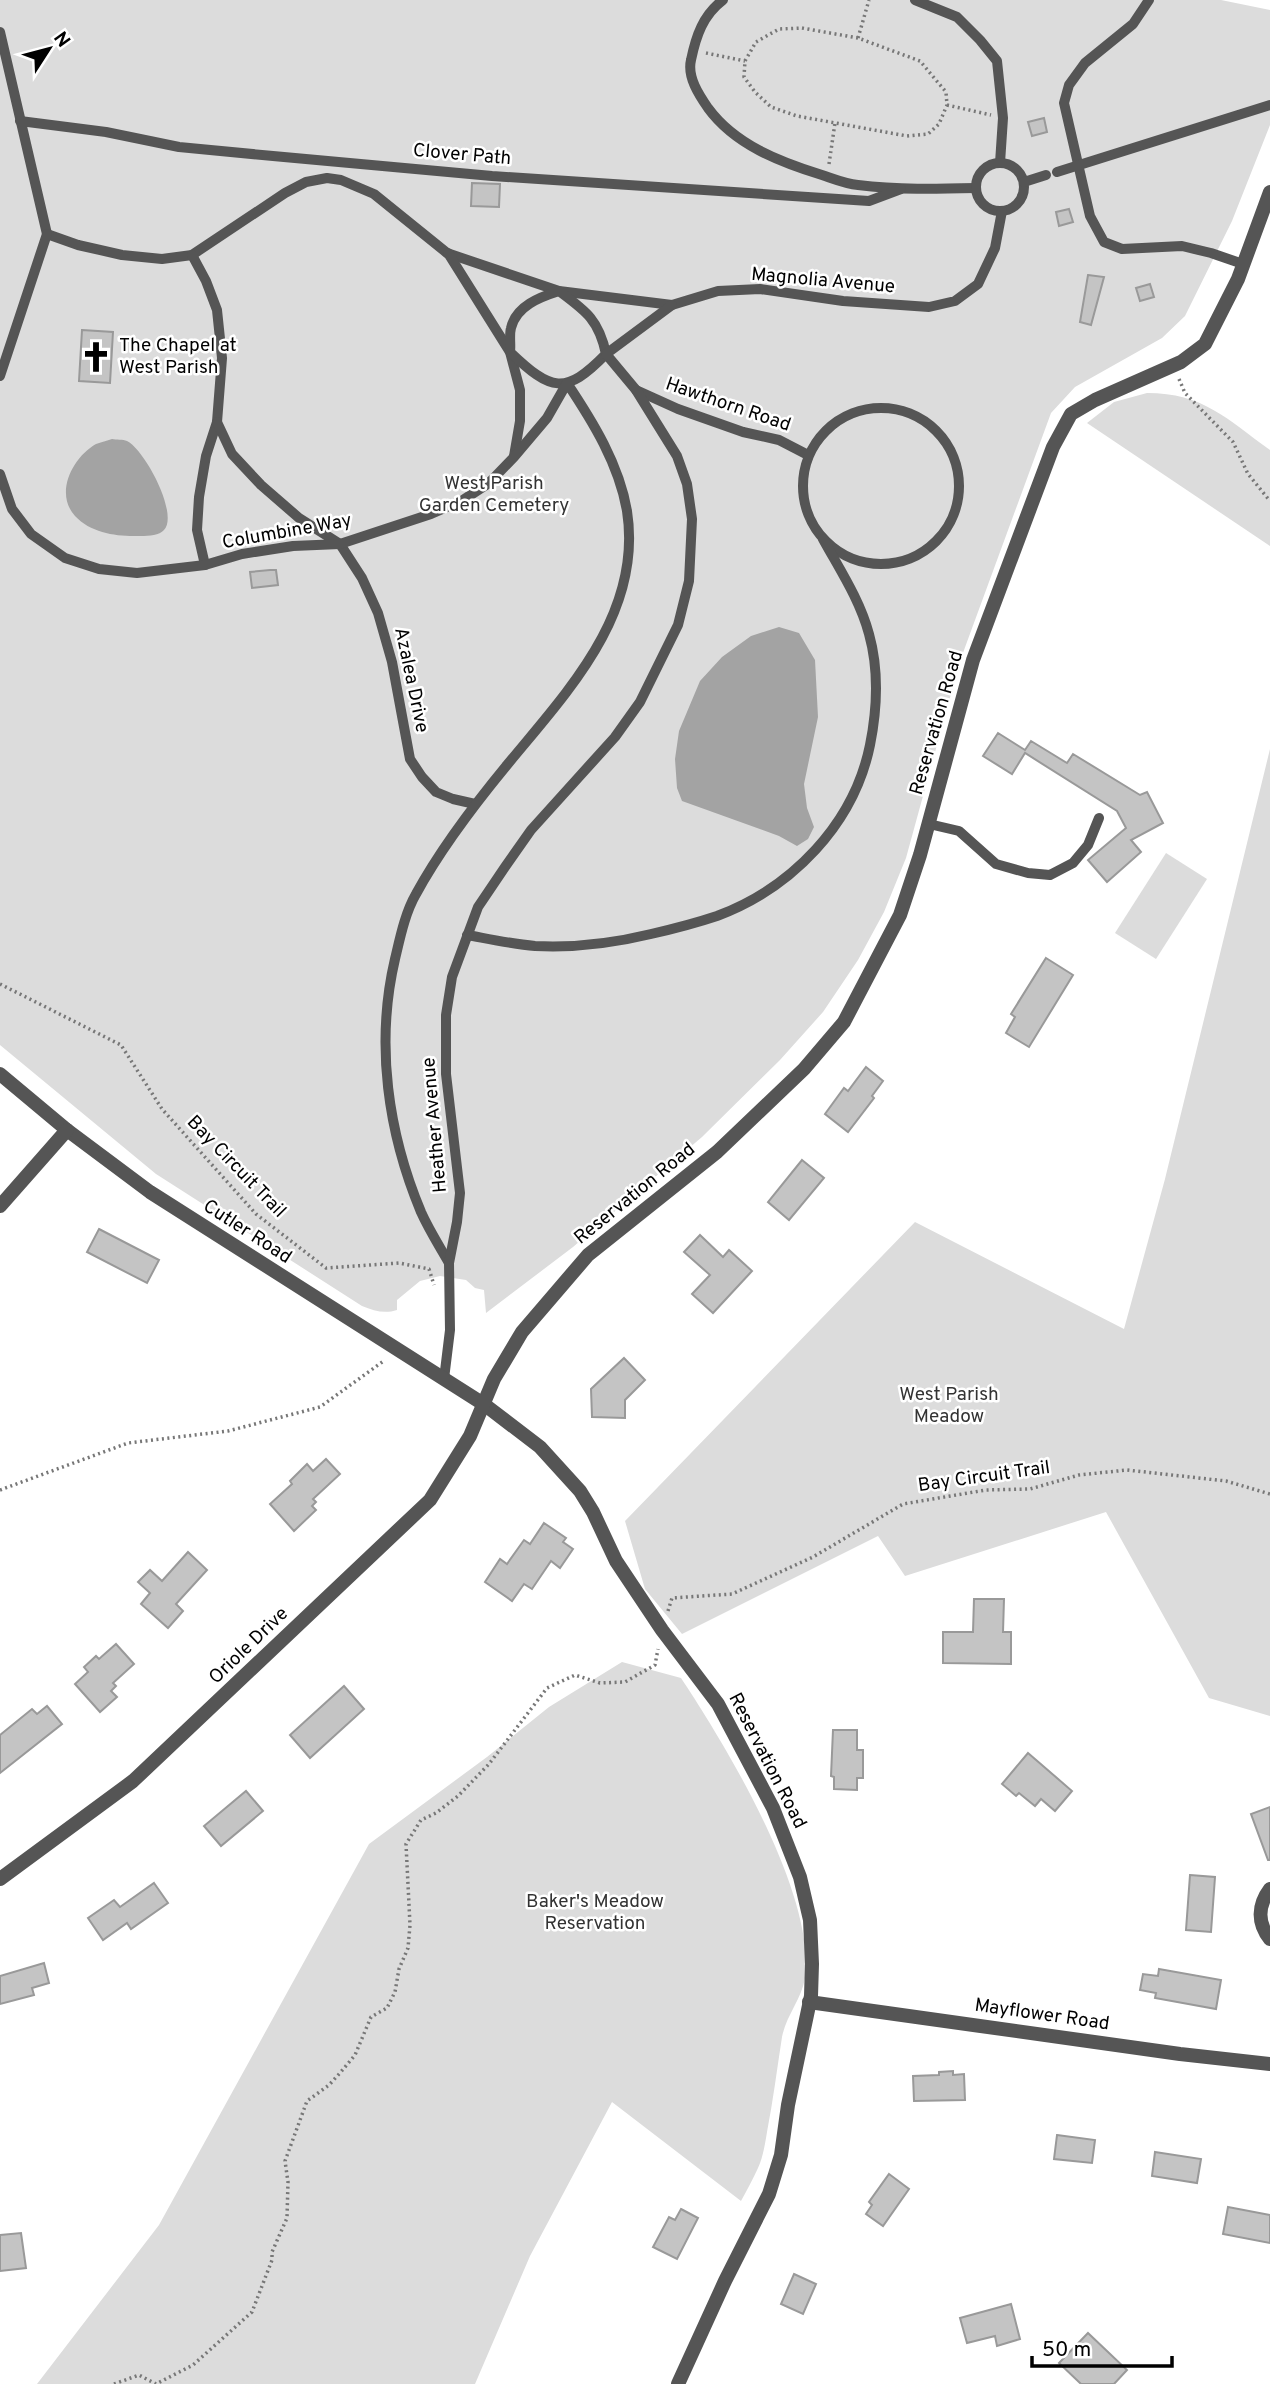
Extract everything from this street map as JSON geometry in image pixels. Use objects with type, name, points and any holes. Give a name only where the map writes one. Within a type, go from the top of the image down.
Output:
[{"type":"street","name":"Reservation Road","points":[[678,2384],[725,2281],[769,2194],[781,2155],[788,2105],[809,2002],[812,1964],[810,1920],[800,1877],[773,1808],[718,1704],[662,1630],[615,1561],[593,1512],[580,1491],[540,1447],[485,1405],[495,1379],[522,1332],[588,1255],[717,1152],[804,1069],[844,1021],[900,915],[929,824],[973,660],[1053,447],[1071,414],[1095,400],[1173,366],[1205,344],[1243,264],[1270,192]]},
{"type":"street","name":"Cutler Road","points":[[0,1074],[68,1130],[160,1199],[485,1405]]},
{"type":"street","points":[[0,1206],[68,1130]]},
{"type":"street","name":"Oriole Drive","points":[[0,1879],[133,1781],[430,1500],[470,1436],[485,1405]]},
{"type":"street","points":[[1270,1889],[1261,1910],[1262,1927],[1270,1939]]},
{"type":"street","name":"Mayflower Road","points":[[809,2002],[1270,2064]]},
{"type":"lane","points":[[723,0],[715,5],[698,30],[689,67],[697,93],[719,123],[751,147],[800,168],[855,185],[901,189],[976,188]]},
{"type":"lane","points":[[915,0],[957,17],[997,61],[1003,118],[1000,163]]},
{"type":"lane","points":[[1149,0],[1133,24],[1084,63],[1069,85],[1064,103],[1090,216],[1104,242],[1122,249],[1182,246],[1243,264]]},
{"type":"lane","points":[[0,32],[47,234],[0,376]]},
{"type":"lane","points":[[1057,172],[1270,105]]},
{"type":"lane","name":"Clover Path","points":[[20,121],[106,132],[179,147],[492,176],[869,201],[901,189]]},
{"type":"lane","points":[[1000,163],[1015,169],[1024,182],[1022,198],[1017,204],[1002,211],[982,202],[976,188],[986,168],[1000,163]]},
{"type":"lane","points":[[1024,182],[1046,175]]},
{"type":"lane","name":"Magnolia Avenue","points":[[47,234],[78,245],[122,255],[162,259],[192,255],[285,193],[306,182],[327,178],[341,180],[374,194],[447,253],[559,291],[672,306],[718,291],[760,289],[843,301],[929,307],[955,301],[978,284],[995,248],[1002,211]]},
{"type":"lane","points":[[447,253],[510,352],[536,377],[556,383],[566,383],[583,375],[606,354],[672,306]]},
{"type":"lane","points":[[192,255],[206,281],[216,310],[222,358],[217,422],[206,456],[199,497],[197,530],[205,565]]},
{"type":"lane","points":[[514,457],[520,421],[520,390],[510,352],[511,327],[518,315],[538,297],[559,291],[588,312],[601,333],[606,354]]},
{"type":"lane","name":"Heather Avenue","points":[[449,1263],[460,1193],[446,1074],[446,1015],[452,977],[478,907],[531,830],[615,737],[640,702],[678,625],[689,581],[692,519],[687,484],[677,456],[636,390],[606,354]]},
{"type":"lane","name":"Heather Avenue","points":[[449,1263],[422,1214],[395,1129],[386,1081],[385,1022],[391,972],[400,935],[414,896],[442,850],[475,804],[568,692],[597,649],[615,611],[626,573],[629,539],[627,509],[601,437],[566,383]]},
{"type":"lane","name":"Columbine Way","points":[[0,474],[12,509],[31,534],[65,558],[99,569],[137,573],[205,565],[242,554],[293,546],[340,544],[431,514],[463,500],[489,483],[547,418],[566,383]]},
{"type":"lane","name":"Hawthorn Road","points":[[636,390],[717,423],[779,440],[808,455]]},
{"type":"lane","points":[[467,935],[536,946],[626,940],[672,929],[719,915],[758,896],[821,847],[847,809],[866,767],[876,719],[876,679],[870,635],[854,594],[807,514],[803,474],[808,455],[822,434],[841,418],[865,409],[890,408],[914,415],[935,429],[950,449],[959,473],[959,498],[951,522],[936,542],[916,557],[892,564],[867,564],[843,555],[823,539]]},
{"type":"lane","name":"Azalea Drive","points":[[217,422],[232,454],[261,485],[299,518],[340,544],[362,578],[378,613],[392,662],[410,759],[436,792],[475,804]]},
{"type":"lane","points":[[929,824],[959,831],[996,864],[1028,873],[1050,875],[1073,863],[1088,845],[1099,818]]},
{"type":"lane","points":[[444,1380],[450,1330],[449,1263]]},
{"type":"path","points":[[858,38],[869,0]]},
{"type":"path","points":[[802,28],[858,38],[920,61],[946,92],[947,105],[939,124],[928,134],[907,136],[797,116],[771,107],[755,92],[744,77],[745,61],[756,42],[779,29],[802,28]]},
{"type":"path","points":[[693,50],[745,61]]},
{"type":"path","points":[[947,105],[1003,118]]},
{"type":"path","points":[[827,176],[835,123]]},
{"type":"path","points":[[1173,366],[1185,393],[1233,442],[1248,474],[1270,501]]},
{"type":"path","name":"Bay Circuit Trail","points":[[0,984],[121,1045],[162,1109],[257,1214],[326,1268],[399,1263],[429,1269],[437,1294]]},
{"type":"path","points":[[0,1490],[128,1443],[228,1431],[320,1407],[398,1350]]},
{"type":"path","name":"Bay Circuit Trail","points":[[662,1630],[672,1598],[732,1594],[813,1557],[903,1504],[986,1490],[1030,1489],[1079,1475],[1127,1471],[1226,1481],[1270,1494]]},
{"type":"path","points":[[114,2384],[139,2375],[156,2384],[193,2365],[252,2312],[272,2260],[272,2252],[287,2218],[288,2182],[285,2161],[307,2101],[341,2073],[355,2055],[370,2017],[387,2008],[395,1992],[399,1969],[408,1948],[410,1925],[406,1844],[421,1820],[436,1813],[476,1779],[547,1688],[575,1675],[600,1683],[625,1682],[655,1665],[662,1630]]},
{"type":"green space","name":"West Parish Garden Cemetery","points":[[0,0],[1221,0],[1270,10],[1270,125],[1232,221],[1185,316],[1162,338],[1075,387],[1051,413],[960,661],[906,858],[884,912],[858,960],[823,1012],[780,1060],[702,1137],[573,1247],[486,1313],[484,1290],[475,1288],[466,1280],[440,1276],[420,1281],[397,1300],[397,1310],[388,1312],[362,1306],[156,1174],[0,1045]]},
{"type":"green space","points":[[1147,393],[1167,394],[1199,403],[1227,418],[1270,450],[1270,546],[1087,423],[1114,402]]},
{"type":"green space","name":"West Parish Meadow","points":[[1270,749],[1270,1716],[1209,1698],[1106,1512],[905,1576],[878,1536],[682,1634],[645,1589],[625,1521],[915,1222],[1124,1329],[1165,1179]]},
{"type":"green space","points":[[1166,853],[1207,879],[1156,959],[1115,933]]},
{"type":"green space","name":"Baker's Meadow Reservation","points":[[622,1662],[681,1678],[743,1781],[783,1865],[797,1906],[805,1944],[805,1978],[782,2037],[765,2146],[741,2201],[612,2102],[530,2256],[475,2384],[37,2384],[159,2225],[369,1844],[487,1757],[549,1707]]},
{"type":"shaded area","points":[[112,439],[127,441],[151,469],[164,497],[167,511],[167,522],[161,532],[138,536],[102,532],[81,521],[69,507],[66,487],[74,466],[96,444]]},
{"type":"shaded area","points":[[779,627],[799,633],[815,660],[818,717],[804,784],[807,808],[814,827],[808,839],[797,846],[779,836],[682,801],[677,788],[675,759],[679,731],[700,681],[722,657],[751,636]]},
{"type":"building","points":[[1044,118],[1047,132],[1032,136],[1028,122]]},
{"type":"building","points":[[472,183],[500,184],[499,207],[471,206]]},
{"type":"building","points":[[1069,209],[1073,222],[1059,226],[1056,212]]},
{"type":"building","points":[[1088,275],[1104,277],[1091,325],[1080,322]]},
{"type":"building","points":[[1150,284],[1154,297],[1140,301],[1136,288]]},
{"type":"building","name":"The Chapel at West Parish","points":[[82,330],[113,332],[110,383],[79,381]]},
{"type":"building","points":[[276,570],[278,585],[252,588],[250,572]]},
{"type":"building","points":[[998,733],[1025,750],[1031,741],[1067,763],[1073,754],[1140,795],[1147,792],[1163,823],[1131,840],[1141,852],[1107,882],[1088,860],[1126,828],[1117,811],[1025,753],[1012,774],[983,756]]},
{"type":"building","points":[[1046,958],[1073,975],[1029,1047],[1006,1033],[1015,1017],[1011,1014]]},
{"type":"building","points":[[866,1067],[883,1081],[872,1096],[874,1098],[848,1132],[825,1114],[844,1088],[848,1091]]},
{"type":"building","points":[[802,1160],[824,1178],[789,1220],[768,1202]]},
{"type":"building","points":[[99,1229],[159,1260],[147,1283],[87,1252]]},
{"type":"building","points":[[700,1235],[723,1257],[729,1250],[752,1271],[713,1313],[692,1294],[710,1275],[684,1252]]},
{"type":"building","points":[[624,1358],[645,1380],[625,1400],[625,1418],[592,1417],[591,1389]]},
{"type":"building","points":[[326,1459],[340,1474],[313,1499],[316,1502],[312,1506],[316,1510],[294,1531],[270,1504],[292,1484],[290,1481],[307,1464],[313,1471]]},
{"type":"building","points":[[544,1523],[566,1538],[563,1542],[573,1549],[560,1568],[551,1561],[532,1589],[524,1584],[512,1601],[485,1582],[500,1559],[507,1564],[524,1540],[530,1544]]},
{"type":"building","points":[[188,1552],[207,1570],[176,1604],[183,1611],[168,1628],[141,1604],[150,1593],[138,1582],[150,1570],[162,1581]]},
{"type":"building","points":[[974,1599],[1004,1599],[1003,1632],[1011,1632],[1011,1664],[943,1663],[943,1632],[973,1632]]},
{"type":"building","points":[[116,1644],[134,1664],[113,1683],[116,1686],[111,1691],[117,1697],[100,1712],[75,1684],[88,1672],[84,1667],[96,1656],[99,1659]]},
{"type":"building","points":[[344,1686],[364,1709],[310,1758],[290,1735]]},
{"type":"building","points":[[47,1706],[62,1724],[0,1773],[0,1735],[32,1709],[37,1714]]},
{"type":"building","points":[[833,1730],[857,1730],[857,1750],[863,1750],[863,1778],[857,1778],[857,1790],[834,1789],[834,1777],[831,1776]]},
{"type":"building","points":[[1028,1753],[1072,1791],[1055,1811],[1041,1799],[1035,1806],[1019,1793],[1016,1796],[1002,1784]]},
{"type":"building","points":[[246,1791],[263,1811],[221,1846],[204,1826]]},
{"type":"building","points":[[1270,1807],[1270,1860],[1268,1860],[1251,1814]]},
{"type":"building","points":[[1190,1875],[1215,1877],[1211,1932],[1186,1930]]},
{"type":"building","points":[[154,1883],[168,1903],[131,1929],[127,1923],[103,1940],[88,1918],[114,1900],[120,1907]]},
{"type":"building","points":[[44,1963],[49,1983],[32,1988],[34,1995],[0,2004],[0,1976]]},
{"type":"building","points":[[1159,1969],[1221,1980],[1216,2009],[1155,1998],[1156,1993],[1140,1990],[1143,1974],[1158,1976]]},
{"type":"building","points":[[953,2071],[953,2075],[964,2074],[965,2100],[914,2101],[913,2076],[939,2075],[939,2072]]},
{"type":"building","points":[[1057,2135],[1095,2140],[1092,2163],[1054,2159]]},
{"type":"building","points":[[1155,2152],[1201,2159],[1197,2183],[1152,2176]]},
{"type":"building","points":[[889,2174],[909,2189],[883,2226],[866,2214],[872,2205],[869,2202]]},
{"type":"building","points":[[1228,2207],[1270,2215],[1270,2243],[1223,2234]]},
{"type":"building","points":[[681,2209],[698,2218],[677,2259],[653,2247],[669,2217],[675,2220]]},
{"type":"building","points":[[21,2233],[26,2268],[0,2271],[0,2235]]},
{"type":"building","points":[[794,2274],[816,2284],[803,2314],[781,2304]]},
{"type":"building","points":[[1011,2304],[1020,2339],[997,2346],[995,2336],[967,2343],[960,2318]]},
{"type":"building","points":[[1088,2333],[1127,2370],[1114,2384],[1081,2384],[1059,2363]]},
{"type":"place","name":"The Chapel at West Parish","points":[[96,357]]}]
